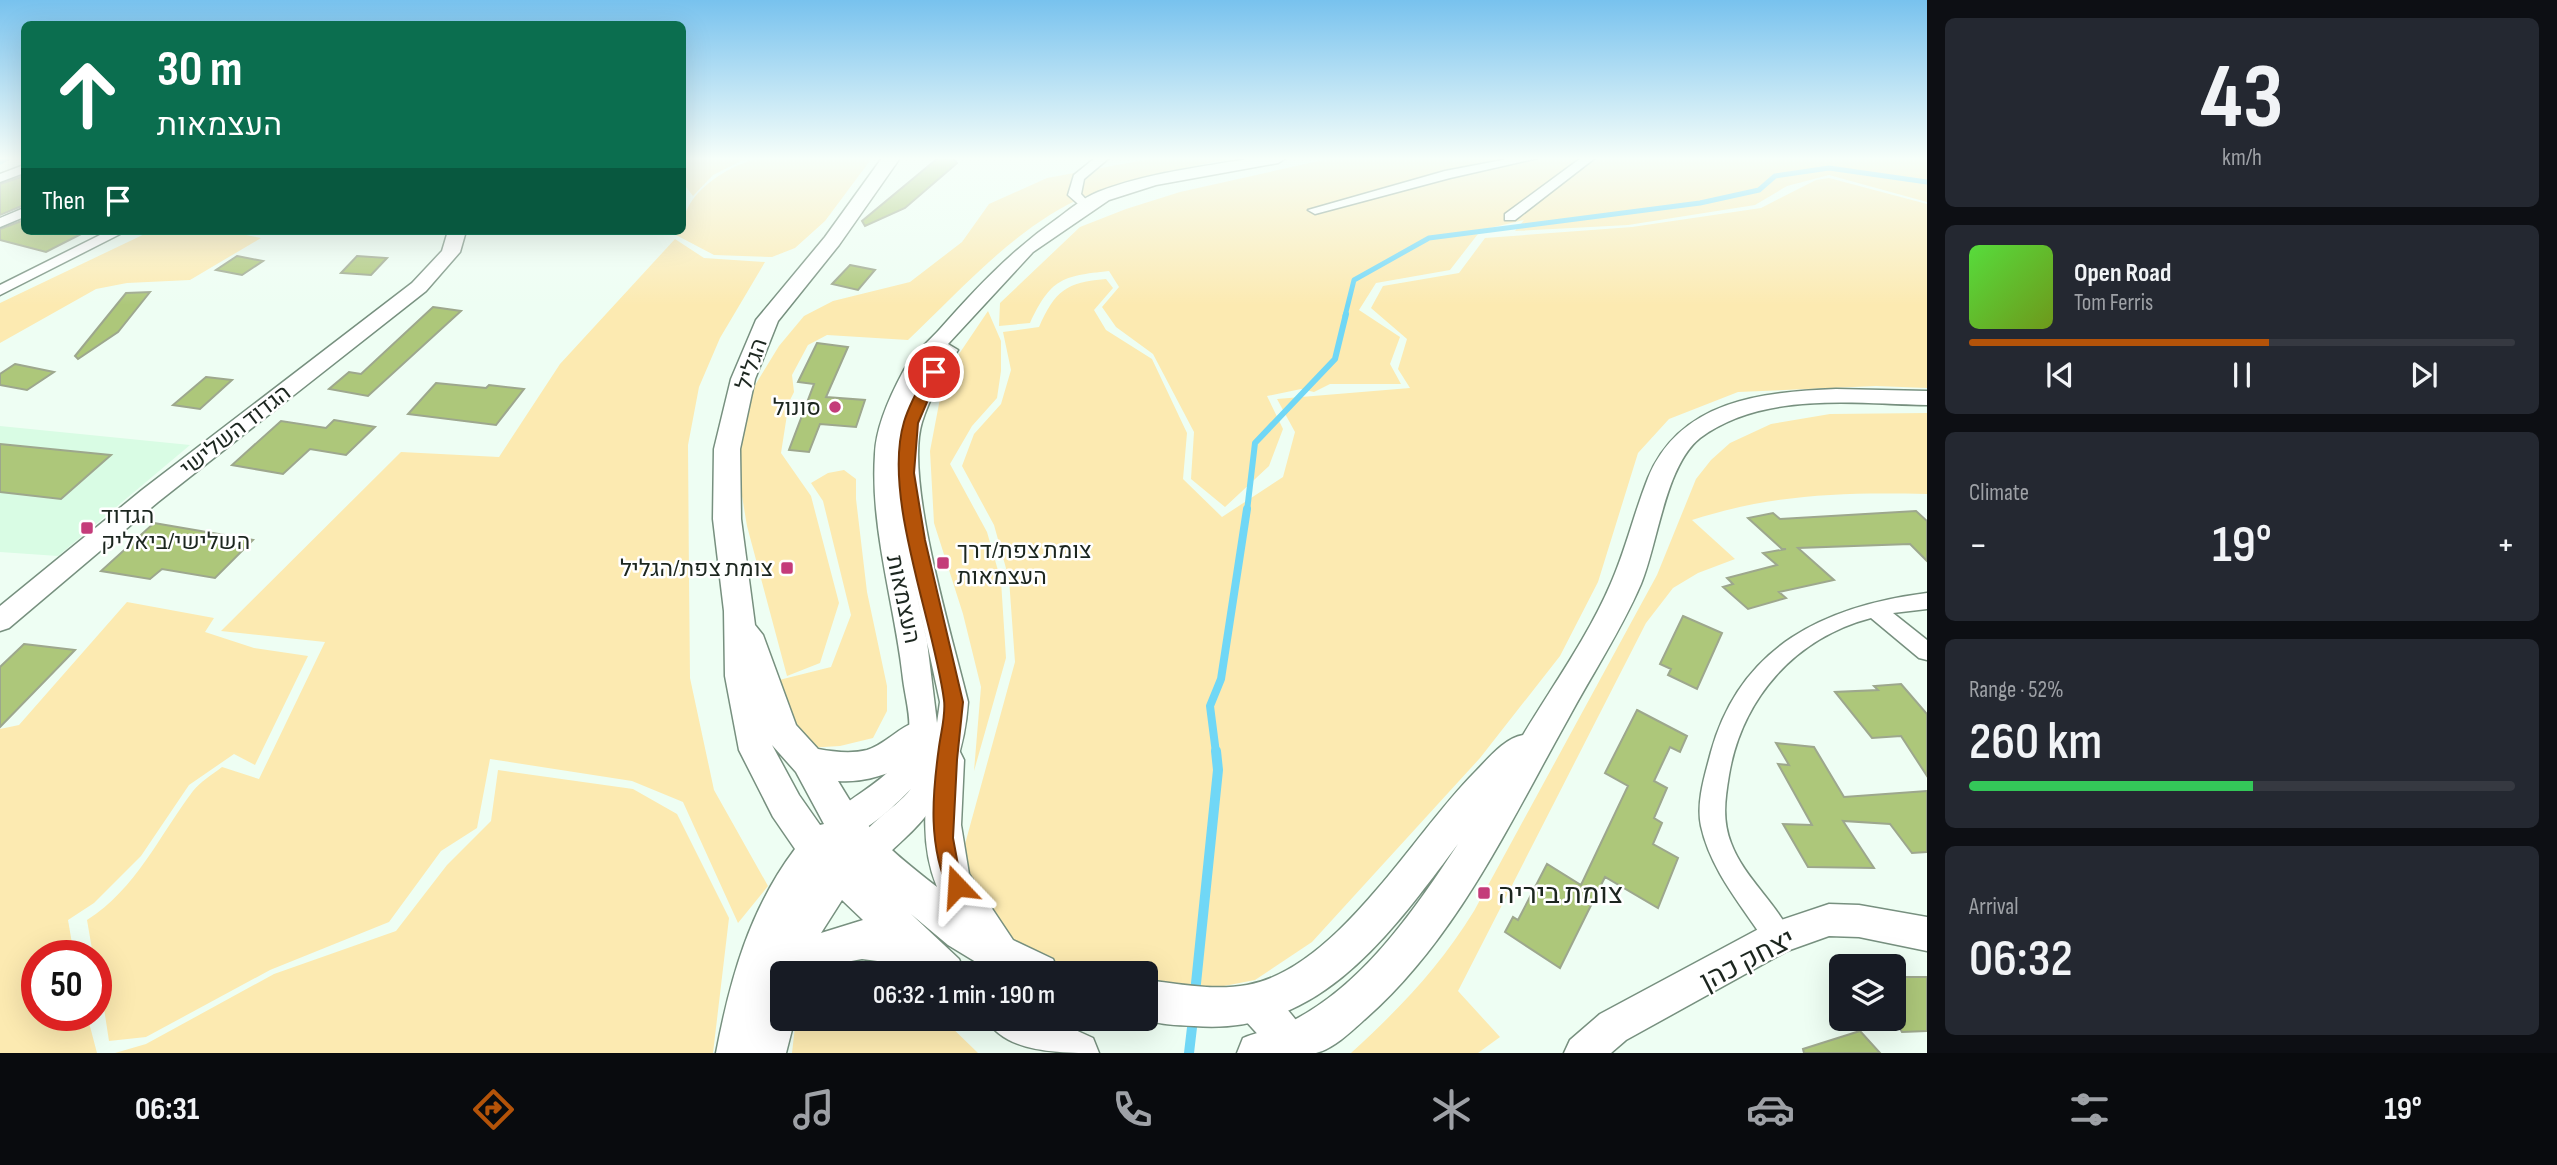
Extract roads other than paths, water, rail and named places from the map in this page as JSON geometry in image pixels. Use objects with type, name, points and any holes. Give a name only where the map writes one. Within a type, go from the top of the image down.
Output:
[{"type":"main road","name":"הגליל","points":[[841,851],[786,806],[756,750],[741,676],[739,611],[727,519],[727,449],[743,379],[767,320],[856,207]]},
{"type":"main road","points":[[1276,1051],[1330,1022],[1359,998],[1418,935],[1493,820],[1600,636],[1633,566],[1658,483],[1688,435],[1711,419],[1745,405],[1837,396],[1927,398]]},
{"type":"main road","name":"הגליל","points":[[739,611],[782,733],[808,762],[841,851]]},
{"type":"main road","points":[[1158,1001],[1213,1005],[1255,1004],[1294,989],[1335,957],[1384,910],[1471,800],[1548,722]]},
{"type":"main road","points":[[808,762],[842,769],[882,762],[936,746],[948,866],[967,905],[1002,956]]},
{"type":"main road","points":[[841,851],[916,947],[932,961]]},
{"type":"main road","points":[[841,851],[962,932],[1013,961]]},
{"type":"main road","points":[[791,961],[794,946],[841,851]]},
{"type":"main road","points":[[737,1053],[746,993],[765,937],[790,889],[841,851]]},
{"type":"main road","points":[[807,961],[832,945],[856,940],[884,939],[916,947]]},
{"type":"main road","points":[[765,1053],[771,1031]]},
{"type":"main road","points":[[1030,1031],[1058,1047],[1078,1053]]},
{"type":"street","name":"העצמאות","points":[[841,851],[913,811],[933,787],[936,746],[893,550],[886,453],[897,410],[915,369],[987,287],[1027,248],[1083,207]]},
{"type":"street","points":[[1315,210],[1326,207]]},
{"type":"street","points":[[1510,217],[1523,207]]},
{"type":"street","points":[[0,223],[21,213]]},
{"type":"street","points":[[0,291],[111,235]]},
{"type":"street","name":"הגדוד השלישי","points":[[0,621],[150,496],[419,287],[452,252],[456,235]]},
{"type":"street","name":"העצמאות","points":[[936,746],[954,702],[917,540],[906,453],[911,423],[934,372],[987,287]]},
{"type":"street","points":[[1778,937],[1725,857],[1714,830],[1712,808],[1727,737],[1749,688],[1768,665],[1792,644],[1825,627],[1875,610],[1927,601]]},
{"type":"street","points":[[1875,610],[1927,652]]},
{"type":"street","name":"יצחק כהן","points":[[1583,1053],[1613,1027],[1778,937],[1829,920],[1859,920],[1927,934]]},
{"type":"street","points":[[1255,1004],[1276,1051]]},
{"type":"waterway","points":[[1345,316],[1354,280],[1429,238],[1668,207]]},
{"type":"waterway","points":[[1247,511],[1255,443],[1335,359],[1346,314]]},
{"type":"waterway","points":[[1216,753],[1210,706],[1221,679],[1247,509]]},
{"type":"waterway","points":[[1195,993],[1218,770],[1216,751]]},
{"type":"waterway","points":[[1189,1053],[1193,1019]]},
{"type":"place","name":"סונול","points":[[835,407]]},
{"type":"place","name":"הגדוד השלישי/ביאליק","points":[[87,528]]},
{"type":"place","name":"צומת צפת/דרך העצמאות","points":[[943,563]]},
{"type":"place","name":"צומת צפת/הגליל","points":[[787,568]]},
{"type":"place","name":"צומת ביריה","points":[[1484,893]]}]
